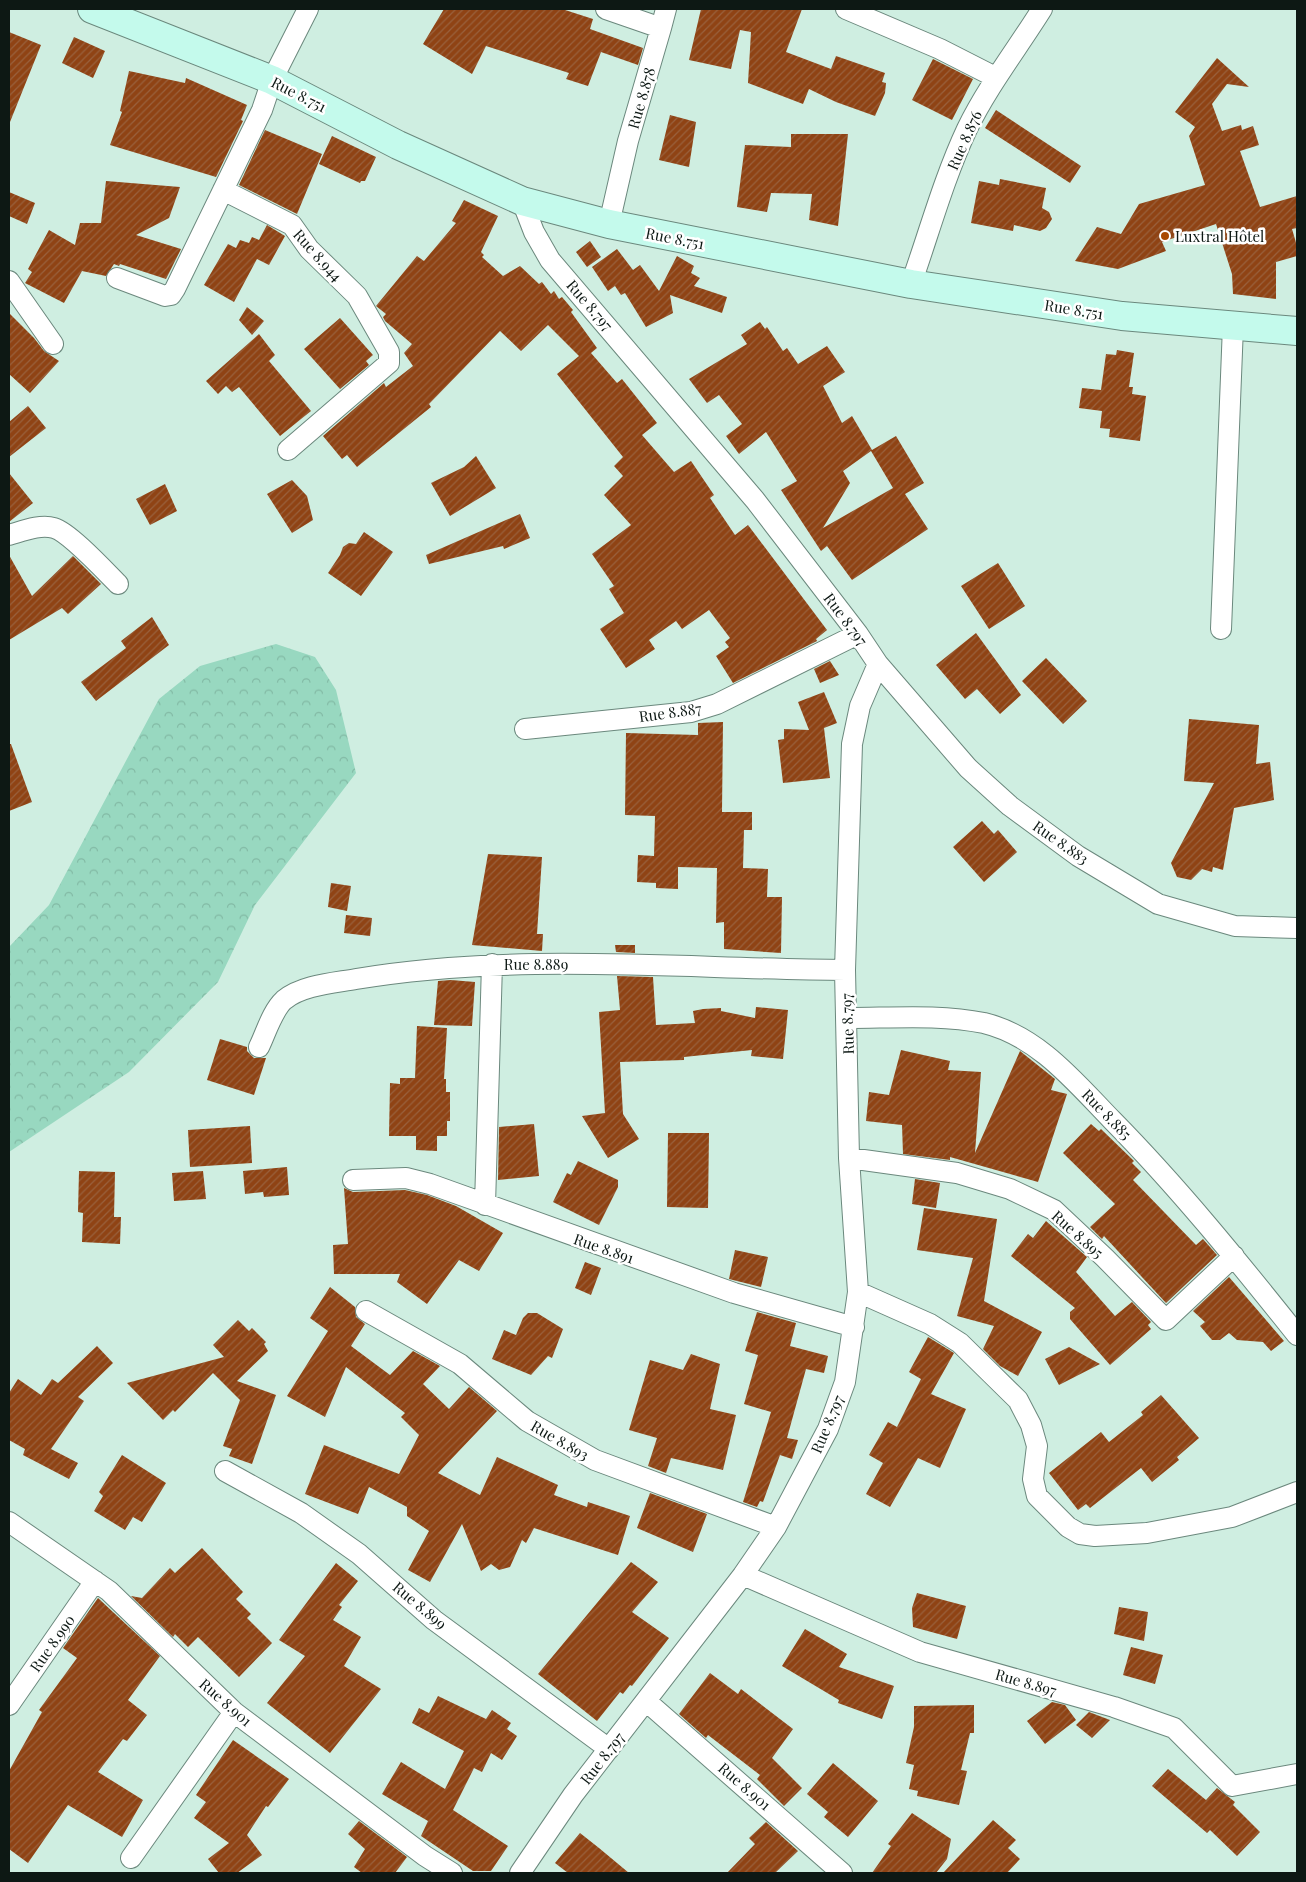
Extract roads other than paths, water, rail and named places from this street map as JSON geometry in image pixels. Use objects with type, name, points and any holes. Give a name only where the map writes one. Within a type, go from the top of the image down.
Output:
[{"type":"main road","name":"Rue 8.751","points":[[92,9],[272,80],[398,145],[522,201],[609,224],[911,284],[1122,316],[1297,331]]},
{"type":"street","points":[[117,278],[165,296],[171,295],[262,110],[272,80],[308,9]]},
{"type":"street","points":[[606,9],[661,28]]},
{"type":"street","name":"Rue 8.878","points":[[609,224],[628,141],[666,9]]},
{"type":"street","points":[[846,9],[940,49],[995,77]]},
{"type":"street","name":"Rue 8.876","points":[[911,284],[967,130],[995,77],[1042,9]]},
{"type":"street","name":"Rue 8.944","points":[[223,190],[292,225],[309,249],[357,296],[389,352],[389,363],[288,450]]},
{"type":"street","name":"Rue 8.797","points":[[520,1873],[573,1795],[743,1575],[776,1527],[828,1429],[845,1382],[858,1292],[850,1158],[848,1018],[845,970],[852,744],[860,706],[878,664],[858,634],[719,457],[550,260],[534,232],[522,201]]},
{"type":"street","points":[[9,281],[53,344]]},
{"type":"street","points":[[1221,629],[1233,326]]},
{"type":"street","points":[[9,535],[40,527],[56,528],[69,537],[118,584]]},
{"type":"street","name":"Rue 8.887","points":[[525,729],[691,712],[717,704],[858,634]]},
{"type":"street","name":"Rue 8.883","points":[[878,664],[968,768],[1010,806],[1078,856],[1158,904],[1235,926],[1297,928]]},
{"type":"street","points":[[485,1205],[492,964]]},
{"type":"street","name":"Rue 8.889","points":[[259,1047],[284,1001],[301,992],[334,983],[388,974],[492,964],[845,970]]},
{"type":"street","name":"Rue 8.885","points":[[848,1018],[937,1018],[984,1024],[1019,1036],[1063,1070],[1138,1146],[1234,1256],[1297,1335]]},
{"type":"street","name":"Rue 8.895","points":[[850,1158],[957,1173],[1010,1189],[1054,1210],[1166,1320],[1234,1256]]},
{"type":"street","name":"Rue 8.891","points":[[353,1180],[406,1178],[430,1184],[734,1293],[854,1327]]},
{"type":"street","points":[[858,1292],[930,1324],[960,1343],[1018,1400],[1031,1425],[1037,1446],[1033,1479],[1037,1496],[1068,1527],[1080,1534],[1095,1536],[1147,1533],[1213,1521],[1232,1517],[1297,1492]]},
{"type":"street","name":"Rue 8.893","points":[[366,1311],[460,1364],[527,1421],[595,1460],[776,1527]]},
{"type":"street","name":"Rue 8.899","points":[[225,1470],[300,1513],[359,1554],[434,1620],[610,1748]]},
{"type":"street","name":"Rue 8.901","points":[[9,1522],[95,1581],[234,1712],[425,1856],[452,1873]]},
{"type":"street","name":"Rue 8.897","points":[[743,1575],[920,1652],[1114,1707],[1174,1728],[1232,1786],[1297,1774]]},
{"type":"street","name":"Rue 8.990","points":[[9,1705],[95,1581]]},
{"type":"street","name":"Rue 8.901","points":[[646,1701],[842,1873]]},
{"type":"street","points":[[131,1858],[234,1712]]},
{"type":"place","name":"Luxtral Hôtel","points":[[1165,236]]}]
